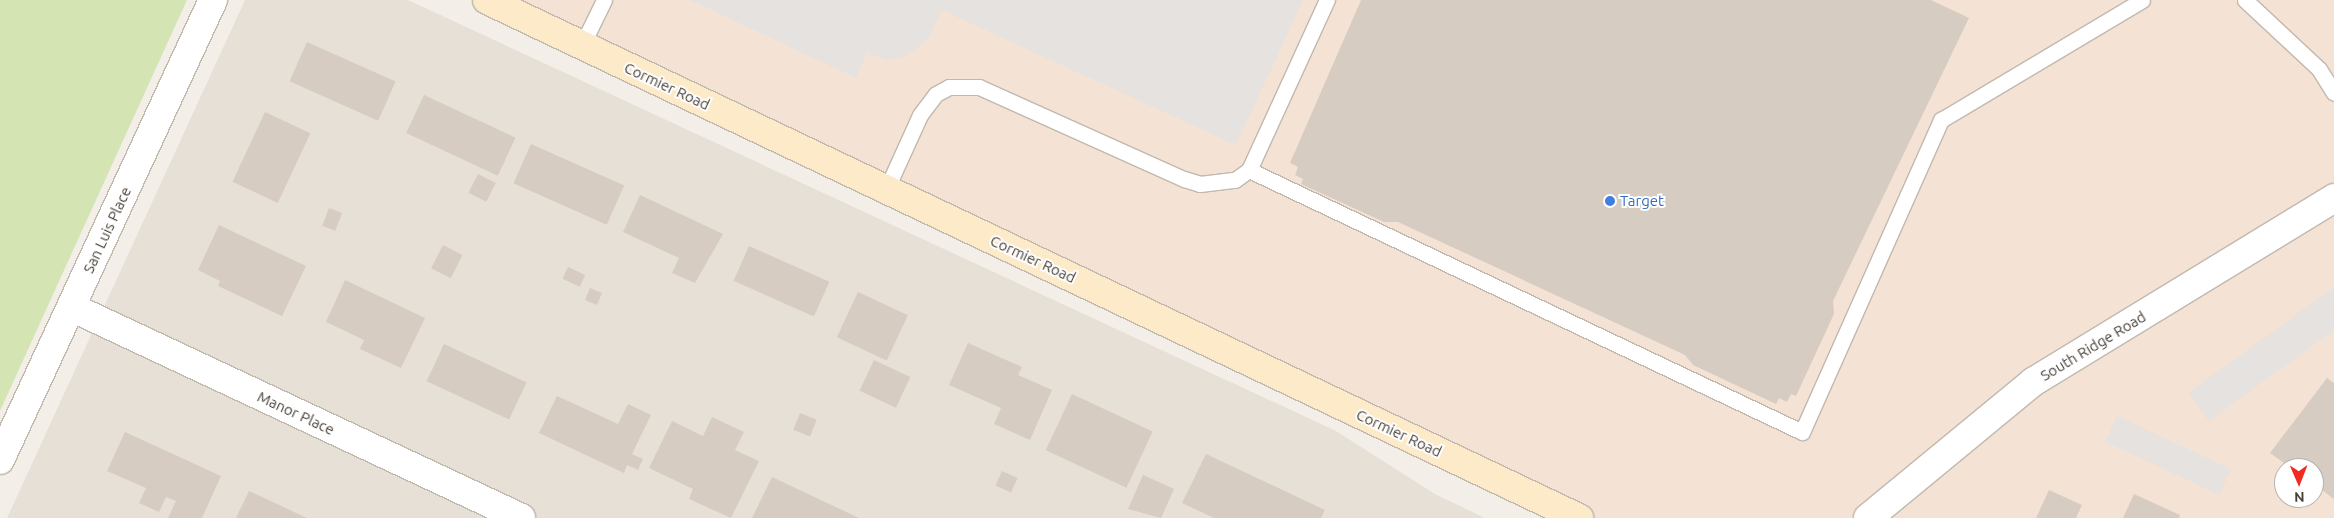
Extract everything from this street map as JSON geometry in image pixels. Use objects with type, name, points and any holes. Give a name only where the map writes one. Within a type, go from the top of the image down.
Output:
[{"type":"street","name":"San Luis Place","points":[[0,460],[213,0]]},
{"type":"street","name":"Cormier Road","points":[[487,0],[1579,518]]},
{"type":"street","name":"South Ridge Road","points":[[1868,518],[2033,382],[2334,198]]},
{"type":"street","name":"Manor Place","points":[[71,307],[521,518]]},
{"type":"lane","points":[[582,45],[604,0]]},
{"type":"lane","points":[[886,190],[920,115],[936,94],[949,87],[979,87],[1200,184],[1235,180],[1249,170],[1327,0]]},
{"type":"lane","points":[[1249,170],[1802,432],[1941,120],[2142,0]]},
{"type":"lane","points":[[2245,0],[2320,69],[2334,93]]},
{"type":"shaded area","points":[[245,0],[408,0],[1336,431],[1435,494],[1485,518],[7,518]]},
{"type":"shaded area","points":[[487,0],[2334,0],[2334,518],[1579,518]]},
{"type":"shaded area","points":[[690,0],[1303,0],[1236,145],[942,10],[929,37],[909,55],[887,60],[867,52],[856,78]]},
{"type":"shaded area","points":[[2334,287],[2334,330],[2209,421],[2188,393]]},
{"type":"shaded area","points":[[2117,416],[2231,469],[2219,495],[2105,441]]},
{"type":"green space","points":[[0,0],[187,0],[0,411]]},
{"type":"building","name":"Target","points":[[1361,0],[1931,0],[1969,18],[1833,301],[1834,314],[1796,396],[1791,394],[1787,402],[1779,398],[1776,404],[1693,365],[1685,355],[1398,222],[1384,222],[1301,184],[1303,179],[1295,175],[1298,167],[1290,163]]},
{"type":"building","points":[[307,42],[396,81],[378,121],[290,81]]},
{"type":"building","points":[[424,95],[516,138],[498,176],[406,133]]},
{"type":"building","points":[[265,112],[310,133],[278,203],[232,182]]},
{"type":"building","points":[[531,144],[624,185],[607,225],[514,183]]},
{"type":"building","points":[[478,174],[496,183],[486,202],[468,193]]},
{"type":"building","points":[[640,195],[723,234],[695,283],[672,273],[679,258],[623,232]]},
{"type":"building","points":[[329,208],[342,213],[335,231],[322,226]]},
{"type":"building","points":[[219,225],[306,266],[282,316],[218,286],[220,281],[198,270]]},
{"type":"building","points":[[443,245],[463,255],[451,278],[431,268]]},
{"type":"building","points":[[749,246],[829,282],[814,317],[734,281]]},
{"type":"building","points":[[568,267],[585,275],[580,287],[563,279]]},
{"type":"building","points":[[345,280],[425,318],[401,368],[360,349],[364,340],[326,322]]},
{"type":"building","points":[[590,288],[602,293],[597,305],[585,300]]},
{"type":"building","points":[[858,292],[908,315],[887,361],[837,337]]},
{"type":"building","points":[[968,343],[1022,367],[1018,375],[1052,390],[1030,440],[994,424],[1001,408],[949,385]]},
{"type":"building","points":[[444,344],[526,382],[509,420],[427,381]]},
{"type":"building","points":[[874,360],[910,377],[896,408],[860,391]]},
{"type":"building","points":[[2327,378],[2334,383],[2334,499],[2324,492],[2324,458],[2277,458],[2270,453]]},
{"type":"building","points":[[1072,394],[1153,432],[1126,488],[1046,450]]},
{"type":"building","points":[[557,396],[618,424],[628,404],[651,415],[632,454],[643,459],[638,470],[627,465],[624,473],[539,433]]},
{"type":"building","points":[[800,413],[817,420],[810,436],[793,430]]},
{"type":"building","points":[[712,417],[744,432],[735,450],[759,461],[731,518],[689,499],[693,489],[649,468],[672,421],[703,436]]},
{"type":"building","points":[[125,432],[221,476],[202,518],[168,518],[176,501],[166,497],[159,512],[139,503],[146,488],[107,471]]},
{"type":"building","points":[[1206,454],[1325,510],[1321,518],[1214,518],[1182,503]]},
{"type":"building","points":[[1002,471],[1018,478],[1011,493],[995,486]]},
{"type":"building","points":[[1143,475],[1174,489],[1161,518],[1128,509]]},
{"type":"building","points":[[772,477],[859,518],[752,518]]},
{"type":"building","points":[[2049,490],[2082,505],[2076,518],[2036,518]]},
{"type":"building","points":[[249,491],[307,518],[236,518]]},
{"type":"building","points":[[2134,494],[2180,515],[2179,518],[2123,518]]},
{"type":"place","name":"Target","points":[[1610,201]]}]
